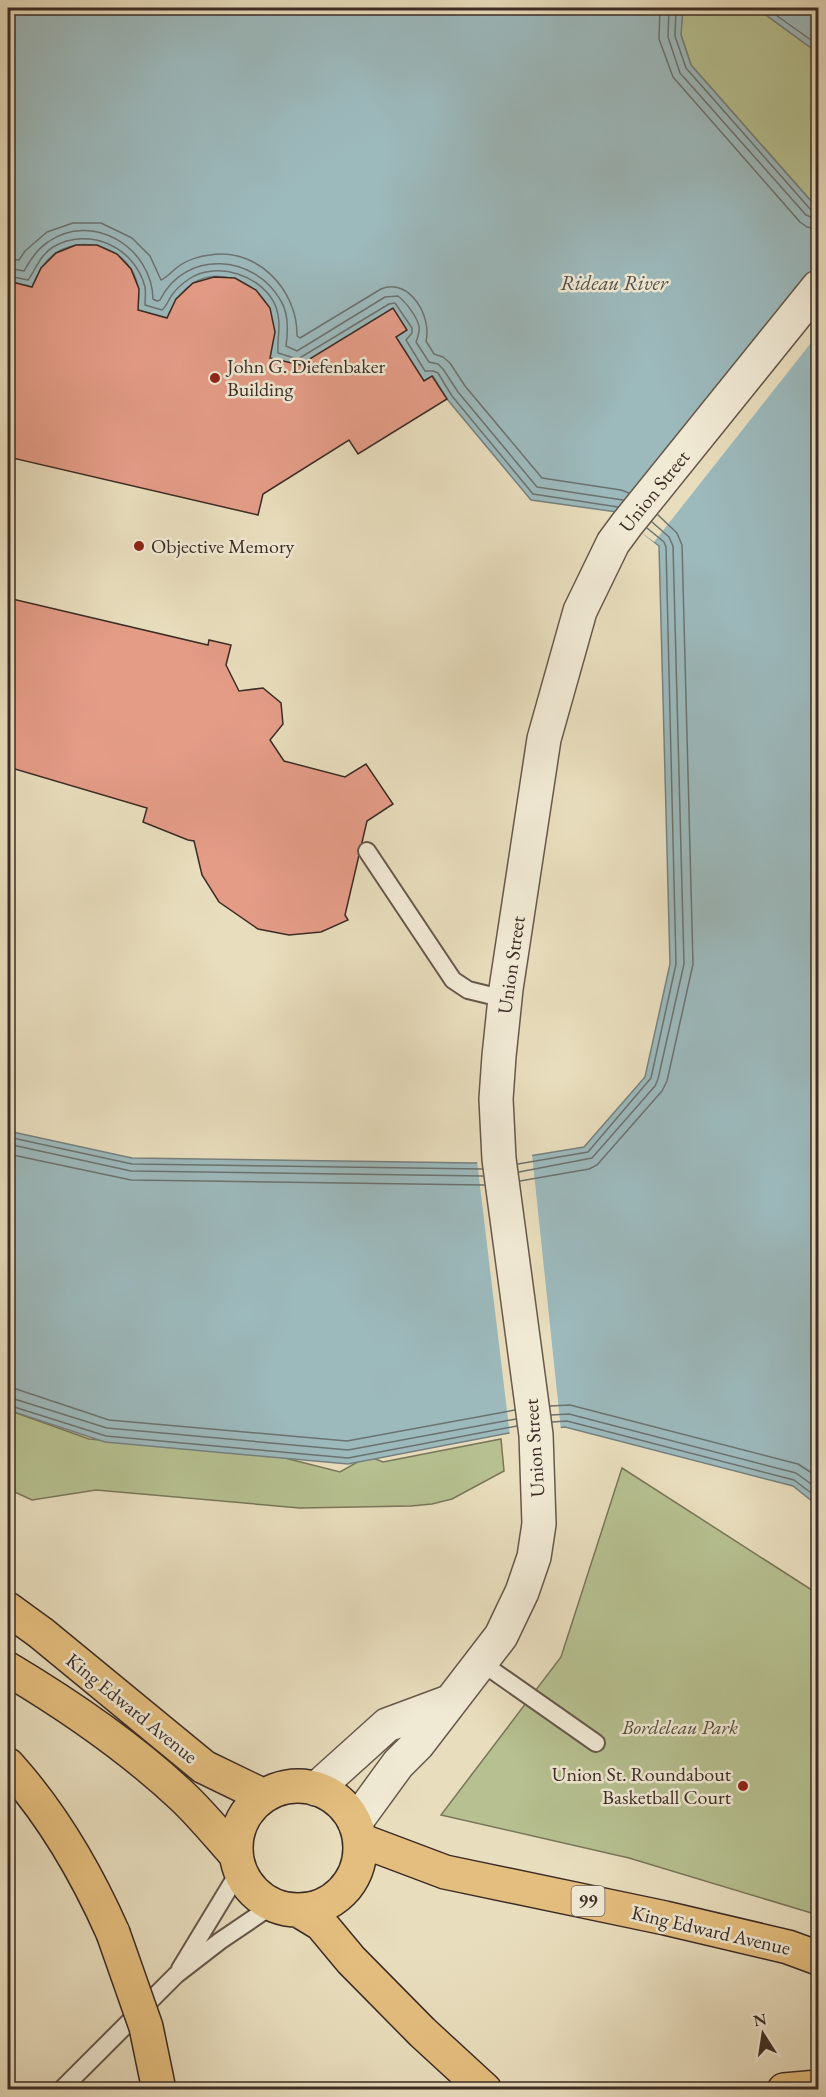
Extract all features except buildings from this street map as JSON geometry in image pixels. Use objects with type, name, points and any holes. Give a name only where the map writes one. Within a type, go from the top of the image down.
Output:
[{"type":"main road","name":"King Edward Avenue","points":[[8,1609],[50,1640],[204,1767],[264,1796]]},
{"type":"main road","name":"King Edward Avenue","points":[[8,1669],[95,1724],[146,1765],[184,1798],[238,1862]]},
{"type":"main road","points":[[8,1765],[24,1783],[74,1854],[95,1891],[113,1933],[146,2027],[159,2090]]},
{"type":"main road","points":[[285,1908],[326,1904],[339,1895],[349,1884],[360,1855],[357,1832],[346,1808],[332,1796],[316,1789],[297,1786],[277,1789],[254,1804],[239,1828],[236,1841],[238,1862],[245,1881],[253,1891],[285,1908],[321,1924],[351,1960],[422,2032],[485,2090]]},
{"type":"main road","name":"King Edward Avenue","points":[[357,1832],[445,1872],[644,1913],[788,1947],[819,1958]]},
{"type":"main road","points":[[784,2090],[819,2087]]},
{"type":"street","name":"Union Street","points":[[357,1832],[398,1764],[418,1744],[501,1636],[522,1592],[534,1557],[539,1524],[536,1435],[499,1159],[496,1099],[505,999],[544,739],[580,611],[613,543],[627,524],[819,287]]},
{"type":"street","name":"Union Street","points":[[316,1789],[387,1725],[449,1702]]},
{"type":"lane","points":[[367,851],[453,980],[468,990],[505,999]]},
{"type":"lane","points":[[482,1663],[596,1743]]},
{"type":"lane","points":[[176,1975],[238,1862]]},
{"type":"lane","points":[[61,2090],[176,1975],[220,1941],[285,1908]]},
{"type":"green space","points":[[682,8],[734,8],[762,12],[818,53],[818,209],[691,65],[681,35]]},
{"type":"green space","points":[[8,1410],[89,1439],[277,1456],[340,1472],[368,1456],[383,1462],[501,1439],[504,1471],[452,1499],[411,1506],[300,1508],[96,1490],[32,1500],[8,1489]]},
{"type":"green space","name":"Bordeleau Park","points":[[622,1468],[818,1594],[818,1915],[629,1858],[441,1815],[561,1657]]},
{"type":"water","name":"Rideau River","points":[[8,8],[683,8],[681,35],[691,65],[818,209],[818,1506],[793,1486],[565,1427],[509,1433],[348,1464],[105,1442],[8,1410],[8,1131],[132,1158],[474,1163],[584,1147],[645,1077],[670,964],[659,546],[617,512],[531,500],[447,399],[433,376],[424,381],[396,337],[300,365],[270,358],[270,310],[262,297],[245,284],[224,277],[202,279],[187,287],[174,303],[167,318],[138,310],[139,294],[131,269],[116,254],[97,246],[76,245],[51,256],[32,287],[8,281]]},
{"type":"water","points":[[734,8],[818,8],[818,53],[762,12]]},
{"type":"pier","points":[[818,260],[818,334],[654,542],[617,514]]},
{"type":"pier","points":[[532,1154],[561,1430],[510,1436],[477,1161]]},
{"type":"place","name":"John G. Diefenbaker Building","points":[[215,378]]},
{"type":"place","name":"Objective Memory","points":[[139,546]]},
{"type":"place","name":"Union St. Roundabout Basketball Court","points":[[743,1786]]}]
